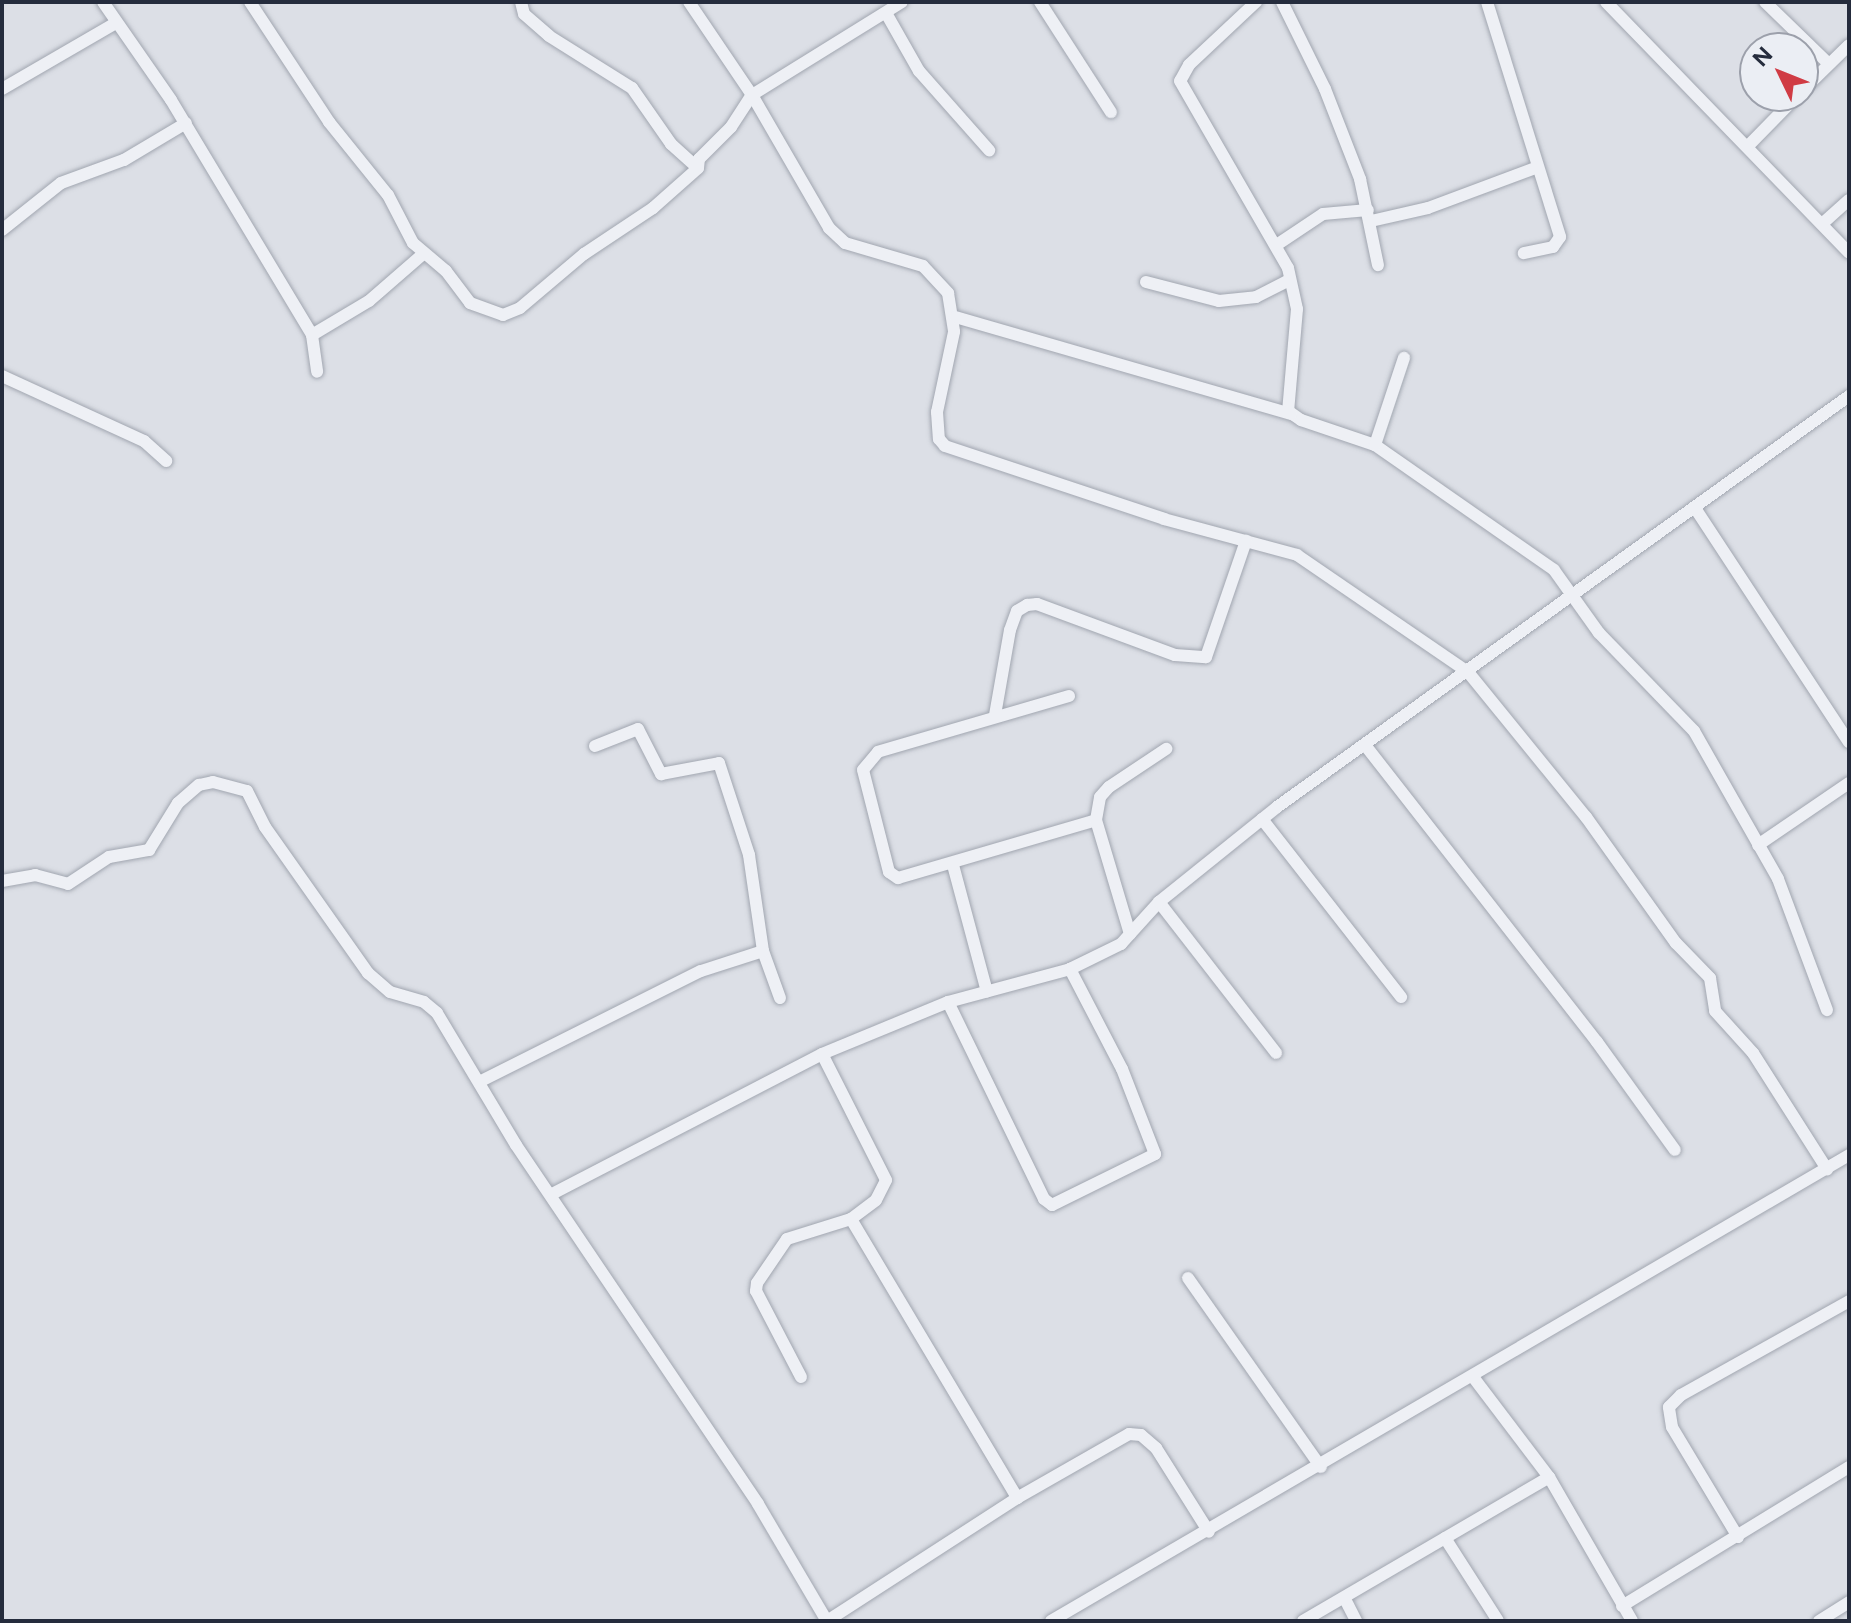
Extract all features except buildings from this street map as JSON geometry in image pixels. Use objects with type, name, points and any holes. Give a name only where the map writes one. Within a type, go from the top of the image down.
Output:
[{"type":"street","points":[[103,2],[186,123],[312,335],[317,372]]},
{"type":"street","points":[[250,2],[321,111],[388,195],[423,254],[446,271],[470,303],[493,314],[512,313],[698,168],[699,159],[731,127],[752,95],[902,2]]},
{"type":"street","points":[[521,2],[524,14],[549,36],[632,88],[671,144],[698,168]]},
{"type":"street","points":[[689,2],[752,95],[829,228],[855,247],[923,266],[948,293],[955,317],[937,412],[939,439],[945,446],[1319,567],[1468,672],[1586,817],[1676,943],[1710,978],[1715,1011],[1753,1053],[1827,1169]]},
{"type":"street","points":[[1040,2],[1111,112]]},
{"type":"street","points":[[1256,2],[1189,65],[1180,81],[1278,244],[1297,309],[1291,414]]},
{"type":"street","points":[[1282,2],[1325,89],[1369,215],[1378,265]]},
{"type":"street","points":[[1487,2],[1560,237],[1553,247],[1524,253]]},
{"type":"street","points":[[1606,2],[1849,253]]},
{"type":"street","points":[[1765,2],[1829,64]]},
{"type":"street","points":[[886,13],[919,71],[989,150]]},
{"type":"street","points":[[2,89],[116,23]]},
{"type":"street","points":[[1819,74],[1849,45]]},
{"type":"street","points":[[1748,146],[1781,112]]},
{"type":"street","points":[[2,230],[61,183],[124,160],[186,123]]},
{"type":"street","points":[[1278,244],[1323,214],[1369,215],[1428,208],[1538,167]]},
{"type":"street","points":[[1822,224],[1849,200]]},
{"type":"street","points":[[312,335],[369,301],[423,254]]},
{"type":"street","points":[[1146,282],[1219,301],[1256,297],[1287,281]]},
{"type":"street","points":[[955,317],[1291,414],[1375,445],[1554,570],[1599,633],[1694,731],[1789,904],[1827,1010]]},
{"type":"street","points":[[1375,445],[1404,358]]},
{"type":"street","points":[[2,376],[144,441],[166,461]]},
{"type":"street","points":[[552,1194],[822,1054],[948,1002],[1070,969],[1130,934],[1159,902],[1262,819],[1849,396]]},
{"type":"street","points":[[1695,508],[1849,742]]},
{"type":"street","points":[[995,715],[1010,630],[1017,611],[1037,604],[1175,655],[1206,657],[1246,541]]},
{"type":"street","points":[[1069,696],[995,715],[878,752],[863,770],[889,872],[910,877],[1096,820]]},
{"type":"street","points":[[595,746],[638,729],[661,774],[719,763],[749,855],[763,951],[780,998]]},
{"type":"street","points":[[1365,745],[1597,1042],[1675,1150]]},
{"type":"street","points":[[1130,934],[1096,820],[1096,806],[1109,787],[1166,749]]},
{"type":"street","points":[[2,881],[35,875],[68,884],[109,857],[149,850],[178,803],[199,785],[213,782],[247,791],[265,827],[368,973],[390,992],[424,1002],[437,1013],[552,1194],[758,1504],[827,1621],[1017,1498],[1136,1433],[1156,1448],[1209,1532]]},
{"type":"street","points":[[1758,845],[1849,783]]},
{"type":"street","points":[[1262,819],[1401,997]]},
{"type":"street","points":[[953,865],[987,992]]},
{"type":"street","points":[[1159,902],[1276,1053]]},
{"type":"street","points":[[479,1082],[701,971],[763,951]]},
{"type":"street","points":[[948,1002],[1044,1199],[1052,1205],[1155,1154],[1122,1069],[1070,969]]},
{"type":"street","points":[[801,1377],[757,1283],[787,1239],[851,1219],[876,1200],[886,1180],[822,1054]]},
{"type":"street","points":[[1051,1621],[1321,1467],[1849,1155]]},
{"type":"street","points":[[851,1219],[1017,1498]]},
{"type":"street","points":[[1188,1278],[1321,1467]]},
{"type":"street","points":[[1738,1537],[1672,1427],[1669,1407],[1681,1395],[1849,1301]]},
{"type":"street","points":[[1473,1377],[1549,1477],[1610,1576],[1632,1621]]},
{"type":"street","points":[[1622,1606],[1849,1467]]},
{"type":"street","points":[[1303,1621],[1549,1477]]},
{"type":"street","points":[[1445,1538],[1498,1621]]},
{"type":"street","points":[[1345,1599],[1356,1621]]},
{"type":"street","points":[[1819,1621],[1849,1602]]}]
